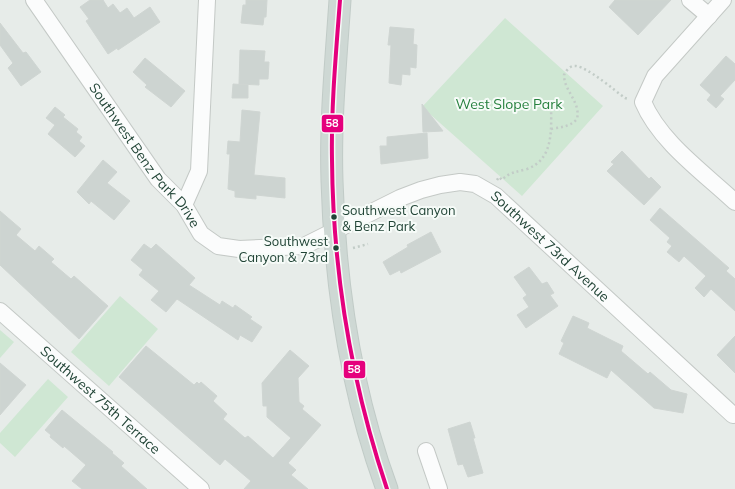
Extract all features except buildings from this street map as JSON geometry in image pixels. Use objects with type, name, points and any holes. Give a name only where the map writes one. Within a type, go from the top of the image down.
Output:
[{"type":"main road","points":[[340,0],[332,129],[334,230],[343,310],[350,354],[370,439],[387,489]]},
{"type":"street","name":"Southwest Benz Park Drive","points":[[34,0],[158,179],[184,205],[201,234],[218,246],[239,249],[304,246],[334,230]]},
{"type":"street","points":[[184,205],[199,171],[207,0]]},
{"type":"street","points":[[690,0],[708,16]]},
{"type":"street","points":[[723,0],[655,76],[643,102],[649,116],[661,133],[735,202]]},
{"type":"street","name":"Southwest 73rd Avenue","points":[[334,230],[400,198],[427,188],[460,182],[475,184],[502,201],[733,415]]},
{"type":"street","name":"Southwest 75th Terrace","points":[[0,311],[201,489]]},
{"type":"street","points":[[426,451],[439,489]]},
{"type":"path","points":[[551,129],[573,124],[577,119],[577,106],[564,80],[564,75],[570,67],[576,66],[587,71],[625,98],[643,102]]},
{"type":"path","points":[[488,191],[499,177],[502,180],[507,174],[530,168],[544,156],[548,150],[551,129],[551,102]]},
{"type":"green space","name":"West Slope Park","points":[[505,18],[603,106],[522,196],[422,107]]},
{"type":"green space","points":[[120,296],[158,329],[109,386],[71,352]]},
{"type":"green space","points":[[0,330],[14,342],[0,358]]},
{"type":"green space","points":[[48,379],[68,397],[15,457],[0,443],[0,433]]},
{"type":"transit line","name":"58","points":[[340,0],[332,120],[333,202],[340,286],[346,327],[363,408],[387,489]]},
{"type":"place","name":"Southwest Canyon & Benz Park","points":[[334,217]]},
{"type":"place","name":"Southwest Canyon & 73rd","points":[[336,248]]}]
